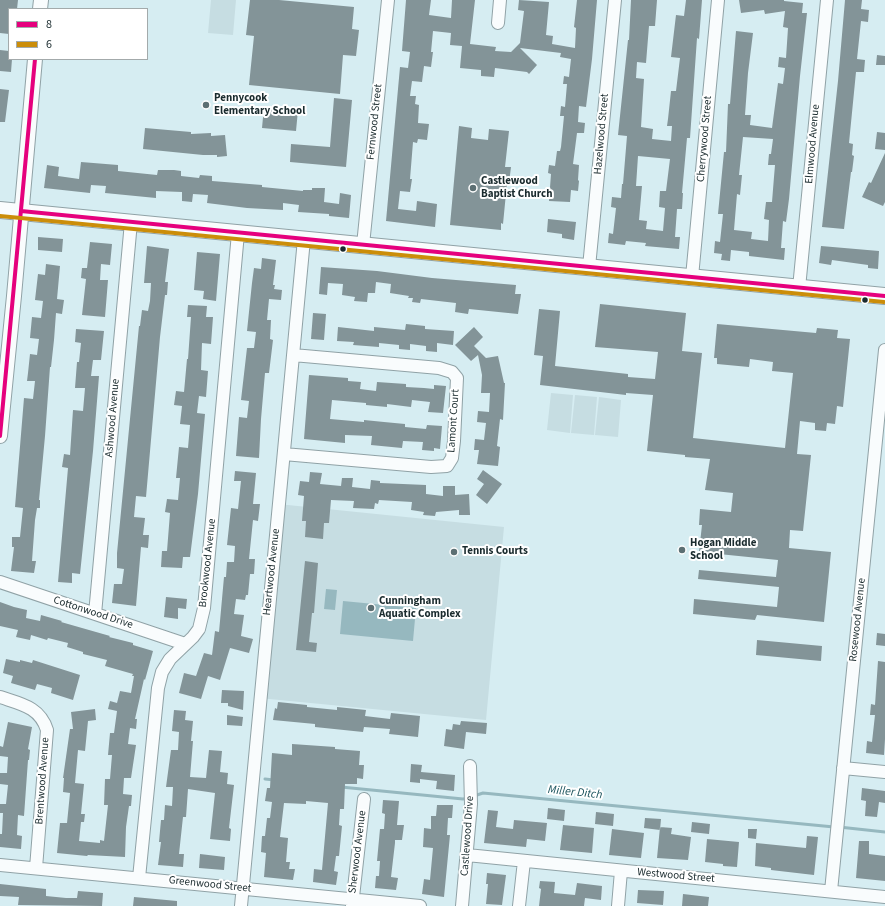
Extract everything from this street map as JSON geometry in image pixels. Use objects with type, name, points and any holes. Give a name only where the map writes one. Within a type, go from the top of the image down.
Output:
[{"type":"main road","points":[[0,210],[885,296]]},
{"type":"street","name":"Fernwood Street","points":[[363,245],[388,0]]},
{"type":"street","points":[[498,23],[500,0]]},
{"type":"street","name":"Hazelwood Street","points":[[589,267],[615,0]]},
{"type":"street","name":"Cherrywood Street","points":[[692,278],[718,0]]},
{"type":"street","name":"Elmwood Avenue","points":[[799,288],[827,0]]},
{"type":"street","points":[[0,436],[35,60]]},
{"type":"street","name":"Ashwood Avenue","points":[[95,614],[131,222]]},
{"type":"street","name":"Brookwood Avenue","points":[[139,878],[158,688],[162,672],[170,659],[199,629],[204,608],[238,233]]},
{"type":"street","name":"Heartwood Avenue","points":[[240,906],[304,239]]},
{"type":"street","name":"Rosewood Avenue","points":[[831,891],[885,350]]},
{"type":"street","name":"Lamont Court","points":[[284,454],[431,467],[447,466],[452,458],[454,441],[457,378],[452,372],[439,368],[293,355]]},
{"type":"street","name":"Cottonwood Drive","points":[[0,582],[185,644]]},
{"type":"street","name":"Brentwood Avenue","points":[[0,697],[27,706],[38,714],[45,723],[47,730],[36,868]]},
{"type":"street","name":"Castlewood Drive","points":[[462,906],[471,804],[470,766]]},
{"type":"street","points":[[843,768],[885,772]]},
{"type":"street","name":"Sherwood Avenue","points":[[352,903],[364,799]]},
{"type":"street","name":"Westwood Street","points":[[467,856],[885,897]]},
{"type":"street","points":[[519,906],[524,861]]},
{"type":"street","name":"Greenwood Street","points":[[0,865],[242,888],[352,903],[420,906]]},
{"type":"street","points":[[618,906],[621,871]]},
{"type":"shaded area","points":[[211,0],[236,0],[233,35],[208,33]]},
{"type":"shaded area","points":[[551,393],[573,395],[570,433],[547,430]]},
{"type":"shaded area","points":[[575,395],[597,397],[594,435],[571,433]]},
{"type":"shaded area","points":[[599,397],[621,400],[618,437],[595,435]]},
{"type":"shaded area","points":[[278,504],[504,527],[486,720],[259,698]]},
{"type":"shaded area","points":[[326,589],[337,590],[335,610],[324,609]]},
{"type":"shaded area","points":[[343,601],[416,608],[413,641],[340,634]]},
{"type":"building","points":[[0,0],[18,0],[17,8],[8,8],[8,34],[0,33]]},
{"type":"building","points":[[250,0],[279,0],[354,7],[352,29],[359,30],[356,56],[343,55],[340,94],[249,85],[254,36],[246,35]]},
{"type":"building","points":[[406,0],[431,0],[429,15],[451,18],[452,0],[475,0],[470,44],[496,47],[495,51],[511,52],[520,43],[524,11],[518,10],[519,0],[549,2],[546,35],[553,36],[552,44],[575,48],[576,28],[574,27],[577,0],[597,0],[586,107],[579,106],[578,122],[585,123],[584,133],[577,133],[573,164],[579,165],[578,191],[571,190],[570,202],[549,201],[551,174],[548,173],[549,165],[555,166],[557,151],[560,151],[561,147],[564,116],[560,116],[561,106],[565,107],[567,84],[563,84],[564,76],[569,77],[571,59],[560,57],[561,53],[520,48],[537,65],[529,74],[527,72],[495,68],[494,77],[481,76],[481,70],[460,68],[462,46],[450,45],[451,33],[433,31],[431,67],[424,66],[422,82],[412,81],[410,96],[416,96],[415,104],[419,105],[418,123],[429,124],[427,140],[418,139],[417,143],[413,142],[410,179],[412,179],[410,192],[400,191],[398,209],[416,211],[417,201],[437,204],[435,227],[386,221],[400,67],[408,68],[410,52],[402,51]]},
{"type":"building","points":[[631,0],[657,0],[655,26],[649,26],[646,63],[637,62],[636,78],[644,79],[641,127],[653,129],[652,139],[671,141],[672,126],[667,126],[671,91],[676,91],[680,58],[671,57],[676,15],[684,16],[686,0],[702,0],[699,39],[697,38],[690,138],[687,138],[682,209],[677,209],[675,237],[680,237],[679,249],[645,246],[646,243],[626,241],[625,245],[608,243],[609,233],[613,234],[616,208],[611,207],[612,197],[621,198],[623,184],[627,136],[618,135],[629,40]],"holes":[[[638,156],[670,159],[666,191],[660,191],[659,207],[665,208],[663,231],[646,229],[647,221],[639,220],[642,186],[636,186]]]},
{"type":"building","points":[[739,0],[784,0],[803,3],[802,13],[807,13],[789,199],[786,222],[783,221],[781,248],[785,248],[784,260],[749,256],[749,252],[731,250],[730,261],[721,260],[722,254],[714,253],[715,241],[720,242],[723,214],[718,214],[724,152],[726,152],[728,104],[730,104],[736,31],[753,33],[745,115],[751,115],[750,125],[772,128],[778,83],[783,84],[785,68],[778,67],[779,57],[786,58],[788,28],[783,27],[785,11],[765,14],[764,10],[741,13]],"holes":[[[743,137],[773,139],[768,165],[775,165],[772,202],[766,202],[764,219],[769,220],[768,241],[751,239],[752,232],[734,230],[737,194],[740,195],[742,175],[739,175]]]},
{"type":"building","points":[[845,0],[862,0],[861,9],[869,10],[868,22],[861,21],[857,59],[865,60],[864,72],[856,72],[849,143],[853,144],[852,155],[854,156],[844,229],[822,227],[838,81]]},
{"type":"building","points":[[0,50],[8,51],[8,60],[12,60],[11,72],[0,71]]},
{"type":"building","points":[[877,55],[885,56],[885,65],[876,65]]},
{"type":"building","points":[[0,89],[9,90],[5,122],[0,122]]},
{"type":"building","points":[[334,98],[352,100],[346,167],[290,162],[291,144],[330,147]]},
{"type":"building","points":[[264,107],[298,110],[296,131],[262,128]]},
{"type":"building","points":[[459,126],[472,128],[471,138],[488,140],[489,129],[509,131],[505,167],[511,167],[509,183],[507,183],[503,224],[501,223],[501,230],[450,225]]},
{"type":"building","points":[[145,128],[191,132],[191,134],[211,133],[211,136],[225,135],[227,156],[217,157],[217,155],[143,149]]},
{"type":"building","points":[[877,132],[885,133],[885,150],[875,149]]},
{"type":"building","points":[[885,153],[885,202],[883,206],[862,197],[869,182],[871,183]]},
{"type":"building","points":[[81,162],[118,165],[118,171],[157,175],[158,170],[174,170],[181,171],[181,176],[199,178],[200,175],[212,176],[212,181],[262,185],[262,187],[303,191],[312,190],[312,188],[325,188],[324,202],[339,204],[340,193],[351,195],[349,218],[329,216],[329,214],[298,212],[299,205],[283,203],[283,210],[247,208],[207,203],[208,195],[193,194],[192,202],[182,201],[182,192],[156,191],[156,198],[105,193],[106,186],[91,185],[90,193],[44,188],[47,165],[59,167],[58,176],[79,179]]},
{"type":"building","points":[[548,219],[576,222],[574,240],[562,238],[562,234],[547,232]]},
{"type":"building","points":[[38,237],[63,239],[62,252],[38,250]]},
{"type":"building","points":[[90,242],[112,244],[110,265],[101,264],[100,280],[108,280],[105,317],[82,315],[86,279],[81,278],[82,268],[87,268]]},
{"type":"building","points":[[147,246],[169,249],[165,282],[168,282],[160,337],[146,497],[136,496],[134,517],[145,518],[143,535],[149,535],[148,548],[141,547],[136,606],[112,603],[114,584],[122,584],[124,569],[117,568],[117,553],[139,326],[142,310],[148,311],[150,301],[151,283],[144,283]]},
{"type":"building","points":[[821,246],[879,251],[878,269],[868,268],[868,265],[832,260],[831,265],[819,263]]},
{"type":"building","points":[[197,252],[220,254],[216,301],[203,299],[204,291],[194,290]]},
{"type":"building","points":[[262,258],[276,260],[273,285],[275,285],[274,289],[282,290],[281,300],[269,299],[267,320],[271,320],[270,339],[273,340],[269,373],[265,373],[259,458],[236,456],[239,417],[247,418],[249,401],[241,400],[247,348],[254,348],[256,332],[247,331],[252,283],[254,268],[261,269]]},
{"type":"building","points":[[46,264],[60,266],[57,299],[64,300],[62,314],[56,313],[50,367],[39,500],[40,508],[37,508],[35,520],[32,561],[36,561],[34,573],[11,571],[14,547],[12,547],[12,537],[20,537],[23,508],[15,507],[24,398],[33,399],[35,381],[27,381],[30,354],[37,355],[39,339],[30,338],[32,317],[41,318],[43,301],[35,300],[38,274],[45,275]]},
{"type":"building","points":[[321,267],[516,285],[515,294],[521,294],[518,314],[469,309],[468,314],[455,312],[456,303],[421,299],[420,303],[412,302],[413,298],[408,298],[409,296],[390,293],[391,284],[376,282],[375,293],[368,293],[367,302],[354,301],[355,297],[342,295],[343,284],[328,283],[327,295],[319,294]]},
{"type":"building","points":[[600,304],[686,313],[682,351],[702,353],[693,438],[785,448],[793,373],[772,371],[773,362],[750,359],[749,367],[717,364],[717,358],[714,358],[717,324],[816,333],[817,328],[838,330],[837,338],[850,339],[843,407],[837,406],[835,424],[827,423],[826,431],[815,430],[815,423],[800,421],[797,454],[811,455],[803,531],[790,530],[789,548],[831,552],[824,622],[757,615],[755,620],[693,614],[694,599],[777,607],[779,587],[698,579],[699,570],[776,577],[778,560],[699,552],[702,525],[699,525],[700,509],[731,512],[733,493],[705,490],[710,459],[647,451],[653,395],[626,393],[626,395],[540,385],[543,356],[534,355],[539,309],[560,311],[555,366],[628,374],[628,377],[655,379],[658,352],[595,347]]},
{"type":"building","points":[[188,305],[207,306],[206,317],[213,317],[211,344],[202,343],[201,370],[208,371],[206,397],[199,396],[197,413],[205,414],[198,494],[190,557],[183,557],[182,568],[161,567],[162,551],[167,551],[170,513],[165,512],[167,499],[178,500],[180,478],[176,478],[179,447],[188,448],[190,425],[180,424],[182,406],[174,405],[176,391],[184,392],[191,317],[187,317]]},
{"type":"building","points":[[313,313],[326,314],[324,340],[311,339]]},
{"type":"building","points":[[406,324],[425,326],[425,329],[454,331],[453,345],[437,343],[437,352],[426,351],[426,346],[410,344],[410,350],[399,349],[399,345],[379,343],[379,347],[353,345],[354,342],[337,341],[338,327],[374,331],[374,327],[405,330]]},
{"type":"building","points":[[474,327],[483,337],[474,346],[486,358],[498,356],[505,383],[503,420],[500,419],[497,446],[500,447],[498,466],[477,464],[479,450],[474,450],[475,439],[484,440],[486,423],[477,422],[478,411],[489,412],[490,393],[481,393],[482,375],[478,355],[471,361],[455,345]]},
{"type":"building","points":[[76,329],[104,331],[101,360],[93,360],[91,376],[99,376],[93,451],[80,574],[72,573],[72,583],[58,582],[68,468],[62,467],[64,454],[70,455],[73,410],[83,411],[85,388],[75,388],[77,362],[79,362],[81,343],[75,342]]},
{"type":"building","points":[[309,375],[348,378],[348,381],[361,382],[360,389],[376,391],[377,382],[406,384],[406,387],[434,389],[434,385],[446,386],[443,413],[428,412],[430,402],[412,400],[411,407],[387,404],[387,407],[366,405],[366,403],[332,400],[330,419],[364,422],[364,420],[405,424],[405,427],[426,429],[427,425],[442,426],[440,449],[434,448],[434,451],[422,450],[423,442],[403,441],[402,448],[371,445],[372,436],[345,435],[345,443],[304,439]]},
{"type":"building","points":[[483,470],[502,484],[487,504],[476,495],[484,484],[477,479]]},
{"type":"building","points":[[235,471],[256,473],[253,504],[260,504],[258,521],[253,520],[249,559],[255,559],[254,574],[250,574],[248,595],[246,595],[245,600],[236,599],[234,614],[244,615],[241,636],[253,639],[249,653],[230,648],[220,680],[208,676],[201,699],[179,693],[184,673],[196,676],[204,653],[212,655],[215,631],[219,632],[224,577],[226,577],[227,562],[234,562],[235,546],[227,545],[231,508],[238,509],[241,481],[234,481]]},
{"type":"building","points":[[310,472],[322,473],[320,484],[341,486],[342,478],[353,478],[352,487],[370,489],[371,480],[380,481],[380,483],[426,485],[426,494],[443,496],[443,486],[455,486],[455,495],[469,494],[470,515],[459,515],[459,510],[436,512],[435,516],[423,515],[424,512],[411,510],[412,502],[379,500],[378,504],[375,503],[374,509],[353,508],[354,501],[331,500],[329,523],[324,523],[323,539],[305,537],[306,521],[302,521],[304,496],[298,495],[300,481],[309,482]]},
{"type":"building","points":[[305,561],[318,563],[314,613],[312,613],[309,642],[317,643],[316,652],[296,650]]},
{"type":"building","points":[[166,597],[187,599],[186,609],[178,608],[178,619],[164,617]]},
{"type":"building","points":[[0,602],[27,610],[26,618],[40,621],[41,615],[110,636],[109,637],[133,643],[133,645],[153,651],[145,680],[144,679],[135,719],[137,719],[136,729],[130,728],[128,744],[136,745],[131,778],[124,778],[123,794],[132,795],[126,827],[125,857],[87,856],[57,853],[60,823],[67,823],[70,793],[63,792],[63,778],[70,729],[73,729],[71,712],[95,709],[96,720],[88,721],[85,751],[78,750],[75,783],[84,784],[81,814],[85,814],[84,822],[81,822],[79,841],[100,843],[100,840],[104,841],[108,805],[104,805],[105,779],[110,779],[112,755],[108,755],[110,733],[114,733],[117,711],[108,709],[110,701],[117,703],[120,691],[131,693],[134,676],[132,676],[133,674],[105,666],[107,660],[83,654],[83,652],[67,647],[68,643],[48,638],[47,640],[31,635],[30,640],[16,637],[18,630],[0,626]]},
{"type":"building","points":[[877,633],[885,634],[885,646],[876,645]]},
{"type":"building","points":[[757,640],[822,646],[821,661],[756,655]]},
{"type":"building","points":[[6,659],[32,663],[33,660],[80,675],[73,700],[51,693],[52,688],[37,684],[35,690],[11,683],[13,676],[3,673]]},
{"type":"building","points":[[878,661],[885,662],[884,755],[866,753],[867,741],[872,742],[875,715],[870,715],[871,704],[875,705]]},
{"type":"building","points":[[222,690],[244,691],[243,710],[228,706],[228,703],[221,703]]},
{"type":"building","points":[[278,702],[337,710],[337,707],[366,710],[365,716],[390,719],[391,713],[420,716],[418,737],[389,734],[390,729],[364,727],[363,732],[315,727],[315,724],[273,720],[275,708],[277,709]]},
{"type":"building","points":[[174,710],[186,711],[185,720],[193,721],[190,777],[206,778],[209,750],[222,751],[220,772],[228,773],[227,784],[234,785],[229,828],[231,829],[230,841],[210,839],[215,793],[188,789],[186,817],[183,817],[179,854],[184,854],[183,867],[158,865],[161,842],[159,842],[161,820],[164,820],[165,805],[172,806],[173,787],[166,787],[171,750],[178,750],[179,732],[172,731]]},
{"type":"building","points":[[227,715],[243,717],[242,726],[227,725]]},
{"type":"building","points":[[461,721],[487,723],[486,734],[466,732],[464,749],[444,746],[446,729],[452,730],[453,724],[460,725]]},
{"type":"building","points":[[8,722],[32,727],[28,749],[30,750],[24,816],[18,815],[17,835],[22,836],[21,849],[0,847],[3,813],[0,813],[0,804],[6,804],[8,785],[0,784],[0,773],[7,773],[8,757],[0,756],[0,746],[3,747]]},
{"type":"building","points":[[292,744],[335,747],[335,749],[360,751],[359,765],[364,765],[363,779],[357,778],[357,784],[345,784],[344,809],[340,809],[339,825],[342,826],[339,856],[336,856],[334,871],[338,872],[336,885],[313,882],[314,869],[322,870],[328,803],[306,801],[306,804],[284,803],[280,837],[288,838],[286,862],[290,862],[289,869],[295,869],[293,880],[264,877],[266,853],[261,852],[262,836],[265,836],[267,818],[270,818],[272,802],[265,801],[267,788],[270,788],[272,753],[292,755]]},
{"type":"building","points":[[411,764],[422,765],[421,772],[455,775],[454,791],[436,789],[437,781],[420,779],[420,783],[410,782]]},
{"type":"building","points":[[862,788],[885,791],[885,803],[879,802],[877,817],[865,816],[866,801],[861,800]]},
{"type":"building","points":[[383,800],[399,801],[397,825],[404,825],[402,840],[395,840],[391,877],[398,878],[396,890],[375,888],[376,876],[379,876],[380,861],[377,861],[380,829],[384,829],[385,814],[382,813]]},
{"type":"building","points":[[437,805],[453,805],[452,818],[448,818],[447,835],[450,835],[444,897],[422,894],[424,879],[430,880],[433,848],[423,847],[424,828],[431,829],[431,816],[436,816]]},
{"type":"building","points":[[548,808],[565,810],[564,821],[547,819]]},
{"type":"building","points":[[488,810],[498,811],[496,827],[513,829],[514,820],[547,823],[545,841],[527,839],[526,847],[484,843]]},
{"type":"building","points":[[596,812],[614,814],[613,826],[595,824]]},
{"type":"building","points":[[645,818],[661,819],[660,830],[644,828]]},
{"type":"building","points":[[692,822],[710,824],[709,834],[691,832]]},
{"type":"building","points":[[563,825],[594,828],[592,853],[560,850]]},
{"type":"building","points":[[660,827],[672,828],[671,834],[691,837],[688,860],[657,858]]},
{"type":"building","points":[[612,829],[644,833],[641,858],[609,855]]},
{"type":"building","points":[[748,829],[757,829],[756,839],[748,838]]},
{"type":"building","points":[[807,836],[818,837],[814,875],[771,870],[771,868],[755,866],[756,843],[806,848]]},
{"type":"building","points":[[707,839],[739,842],[737,867],[705,862]]},
{"type":"building","points":[[859,841],[869,841],[869,854],[885,856],[885,881],[856,878]]},
{"type":"building","points":[[200,854],[225,857],[224,870],[199,868]]},
{"type":"building","points":[[487,873],[506,875],[502,905],[486,904],[488,884],[486,884]]},
{"type":"building","points":[[540,881],[555,882],[554,893],[575,895],[577,883],[602,886],[601,900],[585,898],[584,906],[539,906],[541,889],[539,888]]},
{"type":"building","points":[[0,884],[46,889],[46,896],[66,898],[77,898],[78,891],[103,893],[102,906],[18,905],[19,897],[0,896]]},
{"type":"building","points":[[638,890],[664,891],[663,905],[637,903]]},
{"type":"building","points":[[683,894],[709,897],[708,906],[682,906]]},
{"type":"building","points":[[134,897],[177,901],[177,906],[133,906]]},
{"type":"waterway","name":"Miller Ditch","points":[[265,779],[274,780]]},
{"type":"waterway","name":"Miller Ditch","points":[[341,787],[463,799],[468,798]]},
{"type":"waterway","name":"Miller Ditch","points":[[474,796],[483,793],[834,827]]},
{"type":"waterway","name":"Miller Ditch","points":[[839,827],[885,832]]},
{"type":"transit line","name":"8","points":[[0,436],[35,60]]},
{"type":"transit line","name":"8","points":[[21,211],[885,296]]},
{"type":"transit line","name":"6","points":[[0,216],[884,302]]},
{"type":"place","name":"Pennycook Elementary School","points":[[206,105]]},
{"type":"place","name":"Castlewood Baptist Church","points":[[473,188]]},
{"type":"place","name":"Hogan Middle School","points":[[682,550]]},
{"type":"place","name":"Tennis Courts","points":[[454,552]]},
{"type":"place","name":"Cunningham Aquatic Complex","points":[[371,608]]}]
